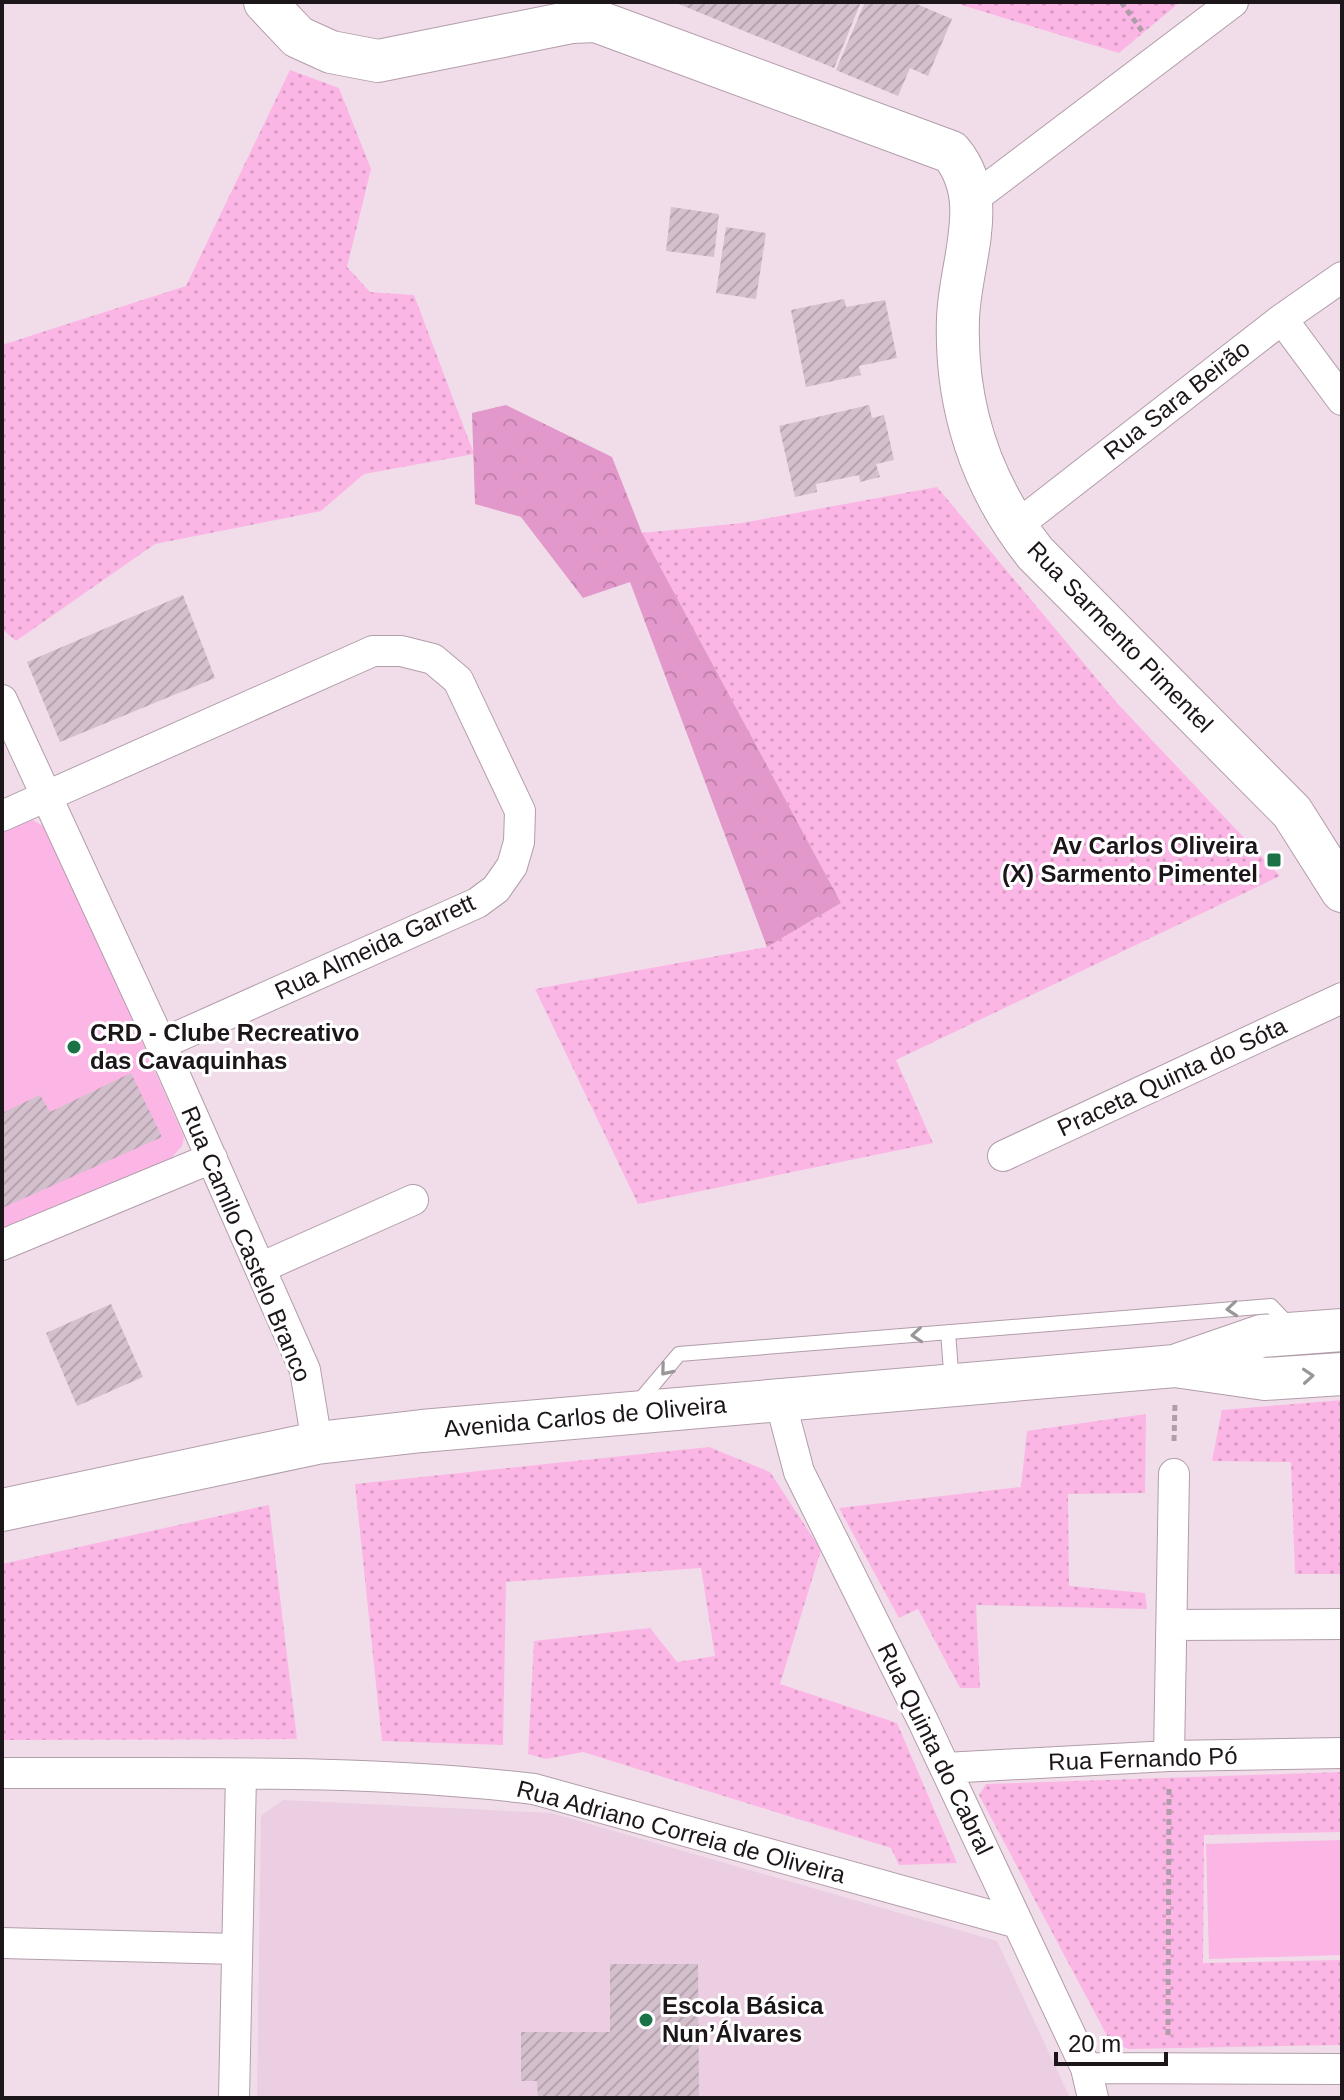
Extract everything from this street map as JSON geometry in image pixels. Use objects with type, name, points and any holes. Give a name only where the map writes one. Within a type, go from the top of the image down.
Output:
[{"type":"street","points":[[265,2],[298,37],[331,52],[378,61],[572,22],[596,21],[951,152],[968,176],[973,199],[1233,2]]},
{"type":"street","name":"Rua Sarmento Pimentel","points":[[973,199],[958,318],[962,390],[969,431],[1015,527],[1035,553],[1292,812],[1342,891]]},
{"type":"street","name":"Rua Sara Beirão","points":[[1015,527],[1282,319],[1342,277]]},
{"type":"street","points":[[1282,319],[1342,400]]},
{"type":"street","name":"Rua Almeida Garrett","points":[[2,816],[373,651],[401,651],[433,659],[458,680],[520,811],[519,842],[512,866],[496,889],[477,903],[161,1044]]},
{"type":"street","name":"Rua Camilo Castelo Branco","points":[[2,700],[161,1044],[305,1370],[317,1443]]},
{"type":"street","name":"Praceta Quinta do Sóta","points":[[1003,1156],[1342,998]]},
{"type":"street","points":[[2,1245],[212,1158]]},
{"type":"street","points":[[260,1268],[413,1200]]},
{"type":"street","name":"Avenida Carlos de Oliveira","points":[[1175,1366],[1261,1336],[1342,1330]]},
{"type":"street","name":"Avenida Carlos de Oliveira","points":[[2,1510],[317,1443],[632,1410],[1175,1366],[1265,1379],[1342,1374]]},
{"type":"street","name":"Rua Quinta do Cabral","points":[[780,1400],[799,1472],[1018,1923],[1086,2068],[1093,2098]]},
{"type":"street","points":[[1169,1756],[1174,1474]]},
{"type":"street","points":[[1172,1625],[1342,1624]]},
{"type":"street","name":"Rua Fernando Pó","points":[[945,1768],[1169,1756],[1342,1753]]},
{"type":"street","name":"Rua Adriano Correia de Oliveira","points":[[2,1773],[241,1775],[478,1782],[534,1789],[1018,1923]]},
{"type":"street","points":[[234,2098],[241,1775]]},
{"type":"street","points":[[2,1943],[237,1949]]},
{"type":"street","points":[[1086,2068],[1342,2069]]},
{"type":"lane","points":[[632,1410],[679,1354],[1271,1306],[1298,1333]]},
{"type":"lane","points":[[948,1332],[952,1386]]},
{"type":"path","points":[[1168,2068],[1169,1756]]},
{"type":"shaded area","points":[[952,2],[1180,2],[1119,53]]},
{"type":"shaded area","points":[[290,70],[339,88],[371,169],[347,267],[370,292],[414,295],[474,454],[364,474],[321,511],[155,544],[16,641],[2,629],[2,345],[186,286]]},
{"type":"shaded area","points":[[937,487],[1117,703],[1280,876],[896,1060],[933,1143],[638,1204],[535,989],[767,947],[841,903],[642,533],[742,523]]},
{"type":"shaded area","name":"CRD - Clube Recreativo das Cavaquinhas","points":[[33,820],[46,828],[53,840],[184,1137],[182,1146],[166,1164],[2,1233],[2,830]]},
{"type":"shaded area","points":[[1342,1400],[1342,1574],[1295,1574],[1291,1462],[1212,1461],[1222,1410]]},
{"type":"shaded area","points":[[1146,1414],[1145,1493],[1068,1494],[1069,1586],[1145,1593],[1147,1609],[976,1605],[980,1688],[960,1688],[918,1609],[899,1618],[839,1508],[1021,1487],[1027,1431]]},
{"type":"shaded area","points":[[709,1447],[770,1472],[821,1550],[780,1684],[897,1723],[957,1863],[899,1865],[891,1848],[583,1752],[546,1759],[528,1754],[534,1641],[650,1628],[677,1662],[715,1656],[701,1568],[506,1582],[503,1745],[382,1741],[355,1484]]},
{"type":"shaded area","points":[[269,1505],[297,1739],[2,1740],[2,1564]]},
{"type":"shaded area","points":[[1342,1772],[1342,1832],[1204,1835],[1203,1963],[1342,1960],[1342,2045],[1129,2049],[1111,2043],[979,1795],[986,1784]]},
{"type":"shaded area","name":"Escola Básica Nun’Álvares","points":[[283,1800],[551,1813],[997,1941],[1070,2098],[257,2098],[261,1816]]},
{"type":"shaded area","points":[[1342,1840],[1342,1955],[1209,1959],[1206,1844]]},
{"type":"green space","points":[[506,405],[612,457],[642,533],[841,903],[767,947],[630,582],[583,598],[521,517],[475,504],[472,413]]},
{"type":"building","points":[[674,2],[861,2],[834,68]]},
{"type":"building","points":[[865,2],[912,2],[952,19],[928,76],[910,68],[898,96],[836,70]]},
{"type":"building","points":[[671,207],[719,214],[714,257],[666,251]]},
{"type":"building","points":[[726,227],[766,233],[756,299],[716,293]]},
{"type":"building","points":[[844,299],[846,307],[885,300],[897,358],[859,366],[861,375],[806,387],[791,310]]},
{"type":"building","points":[[869,405],[872,418],[884,415],[894,460],[876,464],[880,477],[860,482],[859,475],[816,484],[817,492],[795,497],[779,426]]},
{"type":"building","points":[[183,595],[215,678],[60,742],[27,662]]},
{"type":"building","points":[[131,1073],[162,1137],[2,1208],[2,1113],[40,1095],[50,1112]]},
{"type":"building","points":[[111,1304],[143,1377],[77,1406],[46,1333]]},
{"type":"building","points":[[610,1964],[698,1964],[699,2098],[538,2098],[537,2081],[521,2081],[521,2032],[610,2032]]},
{"type":"place","name":"Av Carlos Oliveira (X) Sarmento Pimentel","points":[[1274,860]]},
{"type":"place","name":"CRD - Clube Recreativo das Cavaquinhas","points":[[74,1047]]},
{"type":"place","name":"Escola Básica Nun’Álvares","points":[[646,2020]]}]
